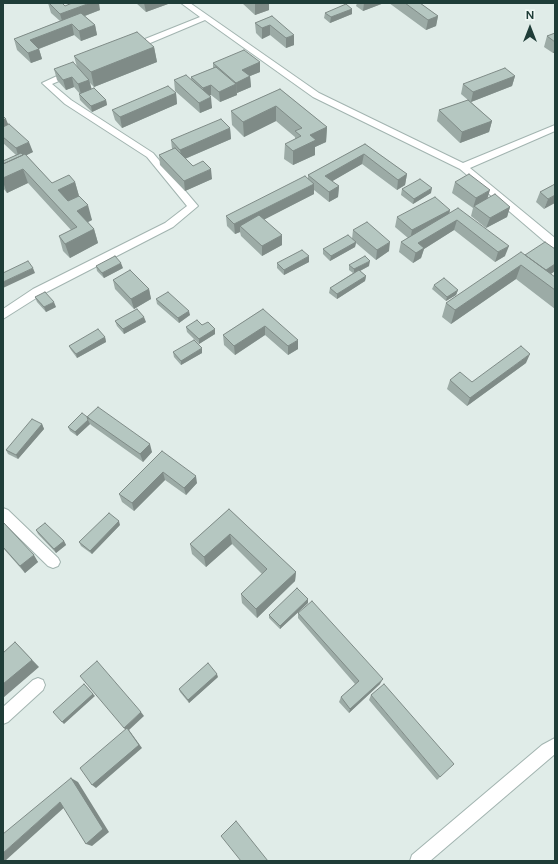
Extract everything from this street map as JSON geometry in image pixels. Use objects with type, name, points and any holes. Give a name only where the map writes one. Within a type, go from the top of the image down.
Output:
[{"type":"street","points":[[185,3],[316,95],[463,167],[555,244]]},
{"type":"street","points":[[126,50],[206,17]]},
{"type":"street","points":[[3,315],[37,292],[169,225],[193,206],[150,155],[68,102],[46,83],[82,68]]},
{"type":"street","points":[[463,167],[555,128]]},
{"type":"street","points":[[3,514],[52,562]]},
{"type":"street","points":[[3,717],[38,685]]},
{"type":"street","points":[[418,861],[555,746]]},
{"type":"building","points":[[49,3],[62,3],[65,6],[72,3],[90,3],[60,14]]},
{"type":"building","points":[[405,3],[420,3],[438,16],[428,20]]},
{"type":"building","points":[[346,4],[352,9],[331,17],[325,13]]},
{"type":"building","points":[[81,13],[95,25],[79,31],[72,24],[30,40],[39,49],[28,53],[14,39]]},
{"type":"building","points":[[272,16],[294,35],[286,38],[270,25],[262,28],[255,23]]},
{"type":"building","points":[[137,32],[154,47],[91,72],[74,56]]},
{"type":"building","points":[[555,33],[555,42],[547,36]]},
{"type":"building","points":[[244,50],[260,62],[242,70],[250,76],[236,83],[213,63]]},
{"type":"building","points":[[73,62],[89,80],[78,84],[72,77],[63,80],[54,69]]},
{"type":"building","points":[[216,67],[236,84],[219,92],[211,85],[203,88],[191,77]]},
{"type":"building","points":[[505,68],[515,76],[473,92],[463,84]]},
{"type":"building","points":[[186,75],[211,97],[199,103],[174,80]]},
{"type":"building","points":[[168,86],[176,93],[120,117],[112,110]]},
{"type":"building","points":[[94,88],[106,100],[91,106],[79,94]]},
{"type":"building","points":[[280,89],[327,127],[310,135],[316,140],[293,151],[285,144],[301,136],[295,131],[302,128],[276,106],[243,122],[231,111]]},
{"type":"building","points":[[468,100],[492,121],[462,132],[439,110]]},
{"type":"building","points":[[221,119],[230,128],[180,150],[171,140]]},
{"type":"building","points":[[9,124],[29,142],[16,148],[3,137],[3,127]]},
{"type":"building","points":[[365,144],[407,174],[398,180],[364,154],[325,176],[339,186],[329,192],[308,175]]},
{"type":"building","points":[[175,148],[193,166],[203,161],[211,169],[184,181],[159,155]]},
{"type":"building","points":[[21,153],[23,155],[3,164],[3,161]]},
{"type":"building","points":[[25,154],[52,183],[69,175],[75,182],[58,190],[68,201],[79,196],[88,205],[77,211],[94,229],[65,244],[59,236],[77,227],[23,169],[3,178],[3,164]]},
{"type":"building","points":[[469,174],[490,190],[476,198],[455,182]]},
{"type":"building","points":[[305,176],[314,184],[234,224],[226,216]]},
{"type":"building","points":[[420,179],[432,188],[414,199],[402,189]]},
{"type":"building","points":[[555,184],[555,195],[548,199],[540,192]]},
{"type":"building","points":[[495,194],[510,207],[490,218],[474,206]]},
{"type":"building","points":[[435,197],[450,210],[412,230],[397,217]]},
{"type":"building","points":[[458,208],[509,246],[498,252],[457,220],[418,243],[424,248],[416,253],[401,242]]},
{"type":"building","points":[[259,215],[282,235],[262,246],[240,226]]},
{"type":"building","points":[[367,222],[390,242],[377,250],[353,230]]},
{"type":"building","points":[[348,235],[356,242],[331,256],[323,249]]},
{"type":"building","points":[[545,242],[555,249],[555,264],[546,270],[525,255]]},
{"type":"building","points":[[302,250],[309,256],[284,270],[277,263]]},
{"type":"building","points":[[521,252],[555,277],[555,290],[521,265],[455,310],[446,303]]},
{"type":"building","points":[[115,256],[121,263],[102,273],[96,266]]},
{"type":"building","points":[[365,256],[370,261],[354,269],[349,265]]},
{"type":"building","points":[[28,261],[33,268],[3,282],[3,273]]},
{"type":"building","points":[[130,270],[149,289],[131,299],[113,280]]},
{"type":"building","points":[[359,270],[366,276],[337,294],[330,288]]},
{"type":"building","points":[[444,278],[458,290],[447,297],[434,285]]},
{"type":"building","points":[[45,292],[54,302],[44,307],[35,297]]},
{"type":"building","points":[[168,292],[189,311],[178,318],[156,299]]},
{"type":"building","points":[[137,309],[144,317],[123,329],[115,321]]},
{"type":"building","points":[[263,309],[298,340],[288,346],[265,326],[234,346],[223,335]]},
{"type":"building","points":[[197,320],[202,325],[208,322],[215,329],[199,339],[186,327]]},
{"type":"building","points":[[98,329],[105,337],[76,354],[69,346]]},
{"type":"building","points":[[194,340],[202,348],[181,361],[173,352]]},
{"type":"building","points":[[521,346],[530,354],[470,398],[450,380],[460,372],[472,382]]},
{"type":"building","points":[[98,407],[150,444],[140,454],[87,417]]},
{"type":"building","points":[[82,413],[90,419],[87,417],[88,420],[75,432],[68,427]]},
{"type":"building","points":[[32,419],[42,424],[16,455],[6,450]]},
{"type":"building","points":[[162,451],[196,476],[184,488],[163,472],[132,503],[119,494]]},
{"type":"building","points":[[229,509],[296,572],[256,609],[241,594],[267,569],[230,534],[204,557],[190,544]]},
{"type":"building","points":[[109,513],[119,521],[90,551],[79,542]]},
{"type":"building","points":[[3,522],[34,555],[20,566],[3,547]]},
{"type":"building","points":[[45,523],[64,541],[54,549],[36,530]]},
{"type":"building","points":[[297,588],[308,599],[280,626],[269,615]]},
{"type":"building","points":[[312,601],[383,679],[350,709],[341,697],[359,681],[298,613]]},
{"type":"building","points":[[15,642],[32,660],[3,684],[3,653]]},
{"type":"building","points":[[97,661],[141,712],[124,728],[80,676]]},
{"type":"building","points":[[208,663],[217,674],[188,700],[179,689]]},
{"type":"building","points":[[84,684],[93,694],[62,722],[53,712]]},
{"type":"building","points":[[384,684],[454,764],[440,777],[371,695]]},
{"type":"building","points":[[127,728],[139,745],[92,785],[80,768]]},
{"type":"building","points":[[71,778],[103,829],[86,844],[60,802],[3,853],[3,834]]},
{"type":"building","points":[[236,821],[268,861],[241,861],[221,836]]}]
